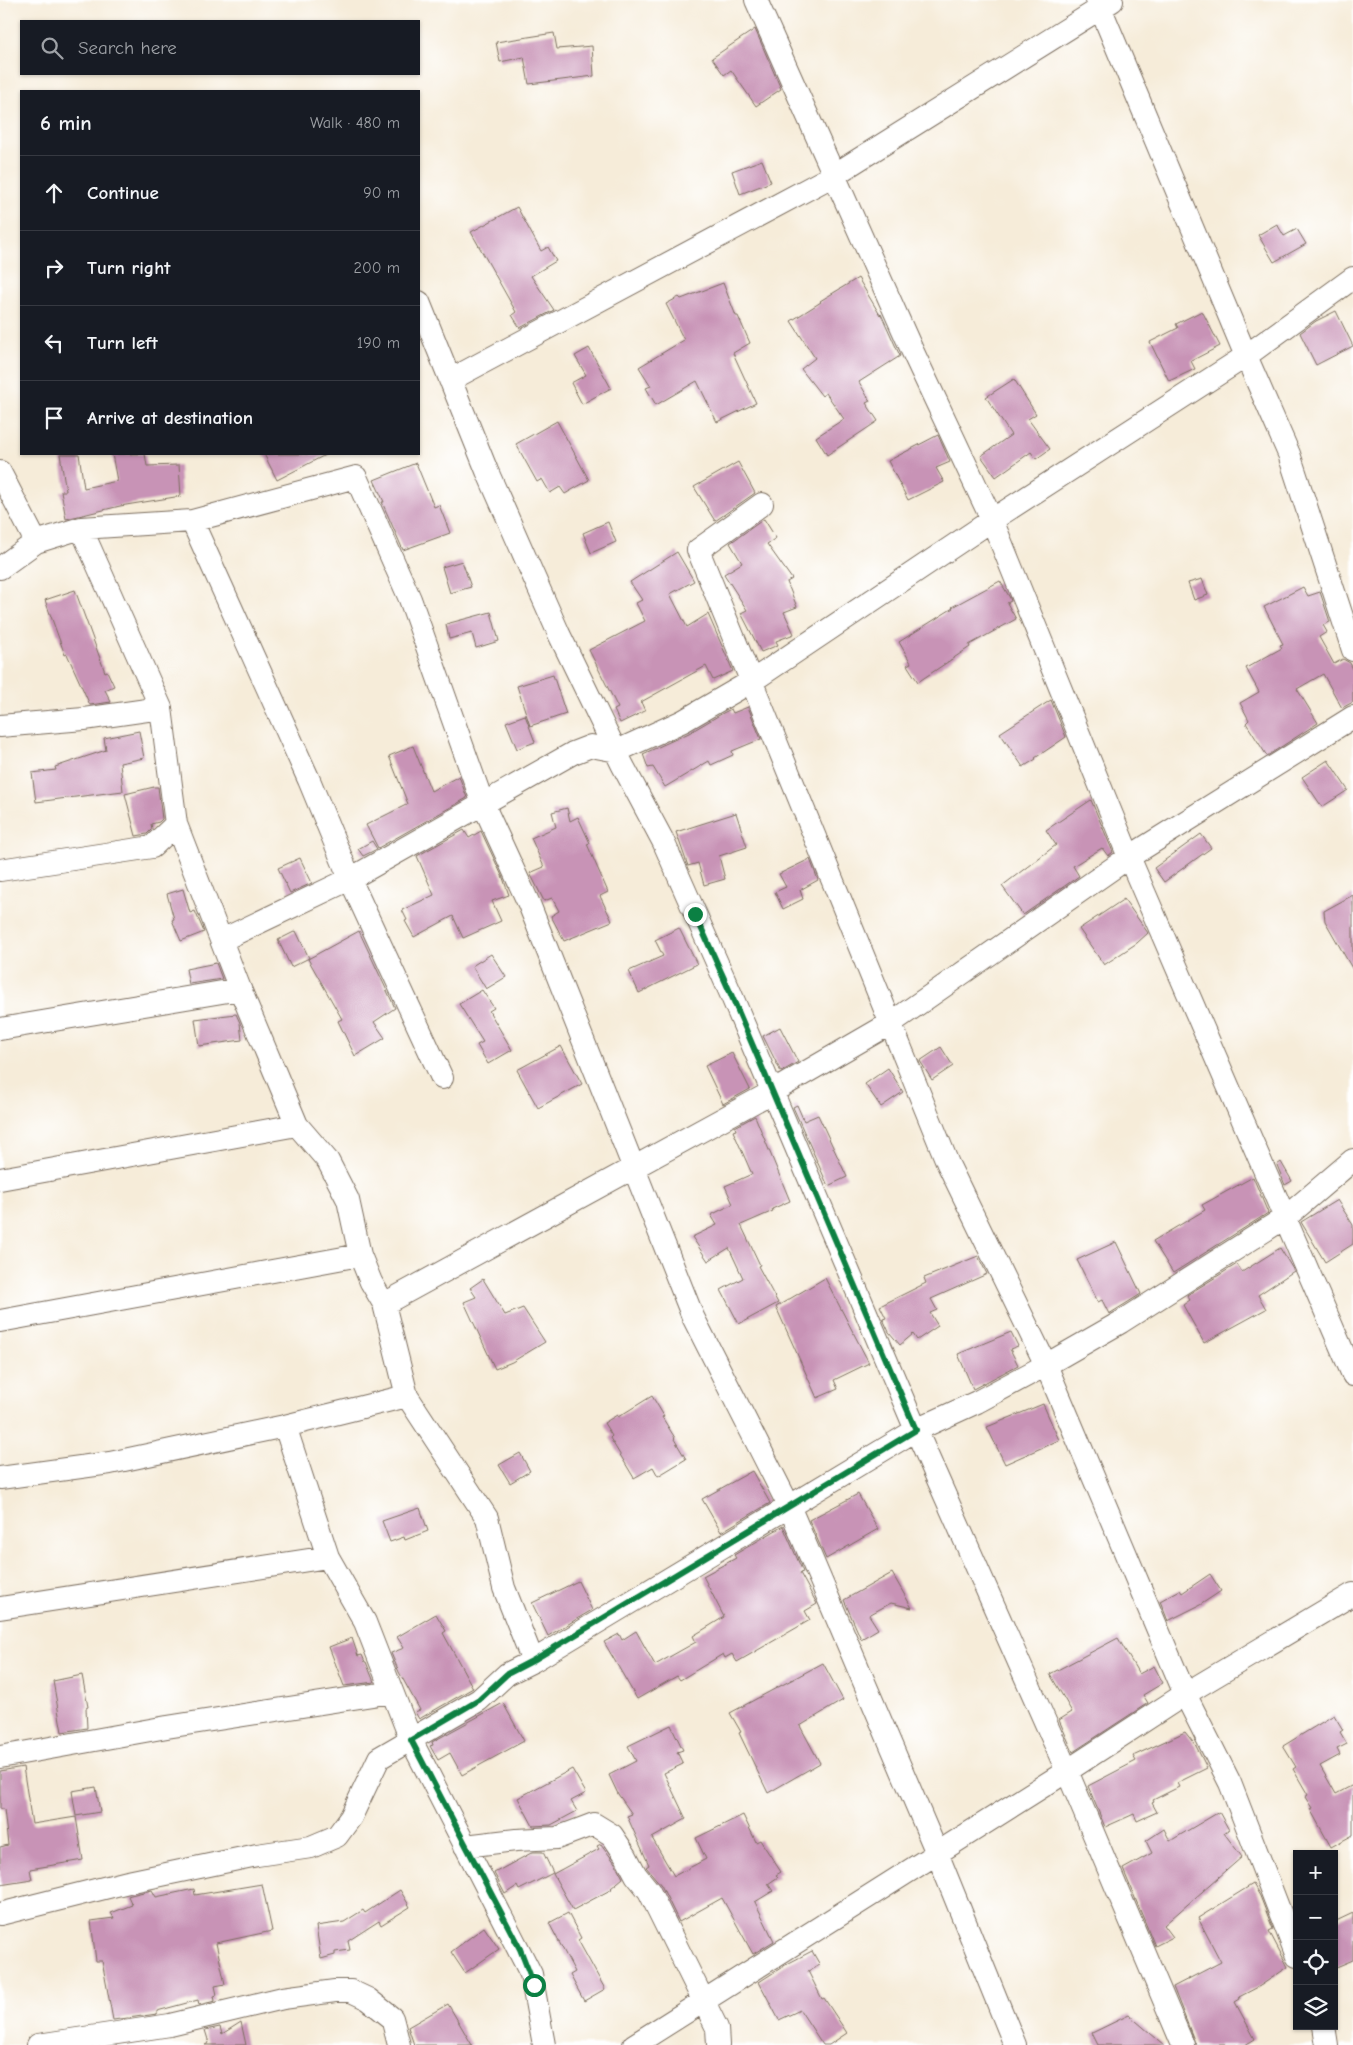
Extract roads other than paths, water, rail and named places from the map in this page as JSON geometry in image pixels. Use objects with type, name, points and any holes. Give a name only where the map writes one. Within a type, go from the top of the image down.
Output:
[{"type":"street","points":[[756,0],[912,350],[992,520],[1129,857],[1353,1375]]},
{"type":"street","points":[[450,380],[834,175],[1104,3],[1246,356],[1288,454],[1353,650]]},
{"type":"street","points":[[222,940],[350,879],[583,749],[591,746],[618,751],[683,721],[752,681],[992,520],[1246,356],[1353,278]]},
{"type":"street","points":[[420,305],[487,471],[555,625],[618,751],[622,764],[663,841],[916,1430],[1068,1771],[1183,2045]]},
{"type":"street","points":[[0,472],[36,542]]},
{"type":"street","points":[[0,568],[36,542],[81,528],[192,521],[356,477],[410,599],[483,804],[529,904],[693,1317],[789,1506],[937,1853],[1015,2045]]},
{"type":"street","points":[[762,504],[698,550],[948,1164],[1046,1365],[1186,1694],[1230,1784],[1293,1946]]},
{"type":"street","points":[[192,521],[310,780],[350,879],[442,1078]]},
{"type":"street","points":[[81,528],[161,708],[176,824],[240,988],[298,1125],[328,1161],[348,1200],[360,1255],[371,1282],[384,1304],[407,1396],[487,1518],[504,1588],[532,1661]]},
{"type":"street","points":[[0,726],[84,719],[161,708]]},
{"type":"street","points":[[384,1304],[772,1092],[891,1023],[1129,857],[1353,717]]},
{"type":"street","points":[[0,870],[152,847],[176,824]]},
{"type":"street","points":[[0,1029],[240,988]]},
{"type":"street","points":[[0,1179],[298,1125]]},
{"type":"street","points":[[0,1914],[137,1880],[257,1855],[311,1847],[337,1836],[351,1817],[379,1758],[479,1700],[507,1674],[532,1661],[916,1430],[977,1402],[1121,1322],[1286,1217],[1353,1160]]},
{"type":"street","points":[[0,1321],[360,1255]]},
{"type":"street","points":[[0,1478],[110,1462],[285,1426],[407,1396]]},
{"type":"street","points":[[285,1426],[328,1557],[365,1622],[411,1740],[520,1949],[531,1974],[544,2045]]},
{"type":"street","points":[[0,1608],[328,1557]]},
{"type":"street","points":[[634,2045],[1068,1771],[1186,1694],[1353,1594]]},
{"type":"street","points":[[0,1758],[168,1727],[392,1692]]},
{"type":"street","points":[[465,1846],[516,1840],[557,1838],[594,1824],[612,1835],[636,1875],[649,1891],[717,2028],[718,2045]]},
{"type":"street","points":[[38,2045],[170,2026],[283,1998],[335,1991],[351,1991],[368,1999],[392,2018],[399,2045]]},
{"type":"street","points":[[1325,2030],[1327,2045]]}]
